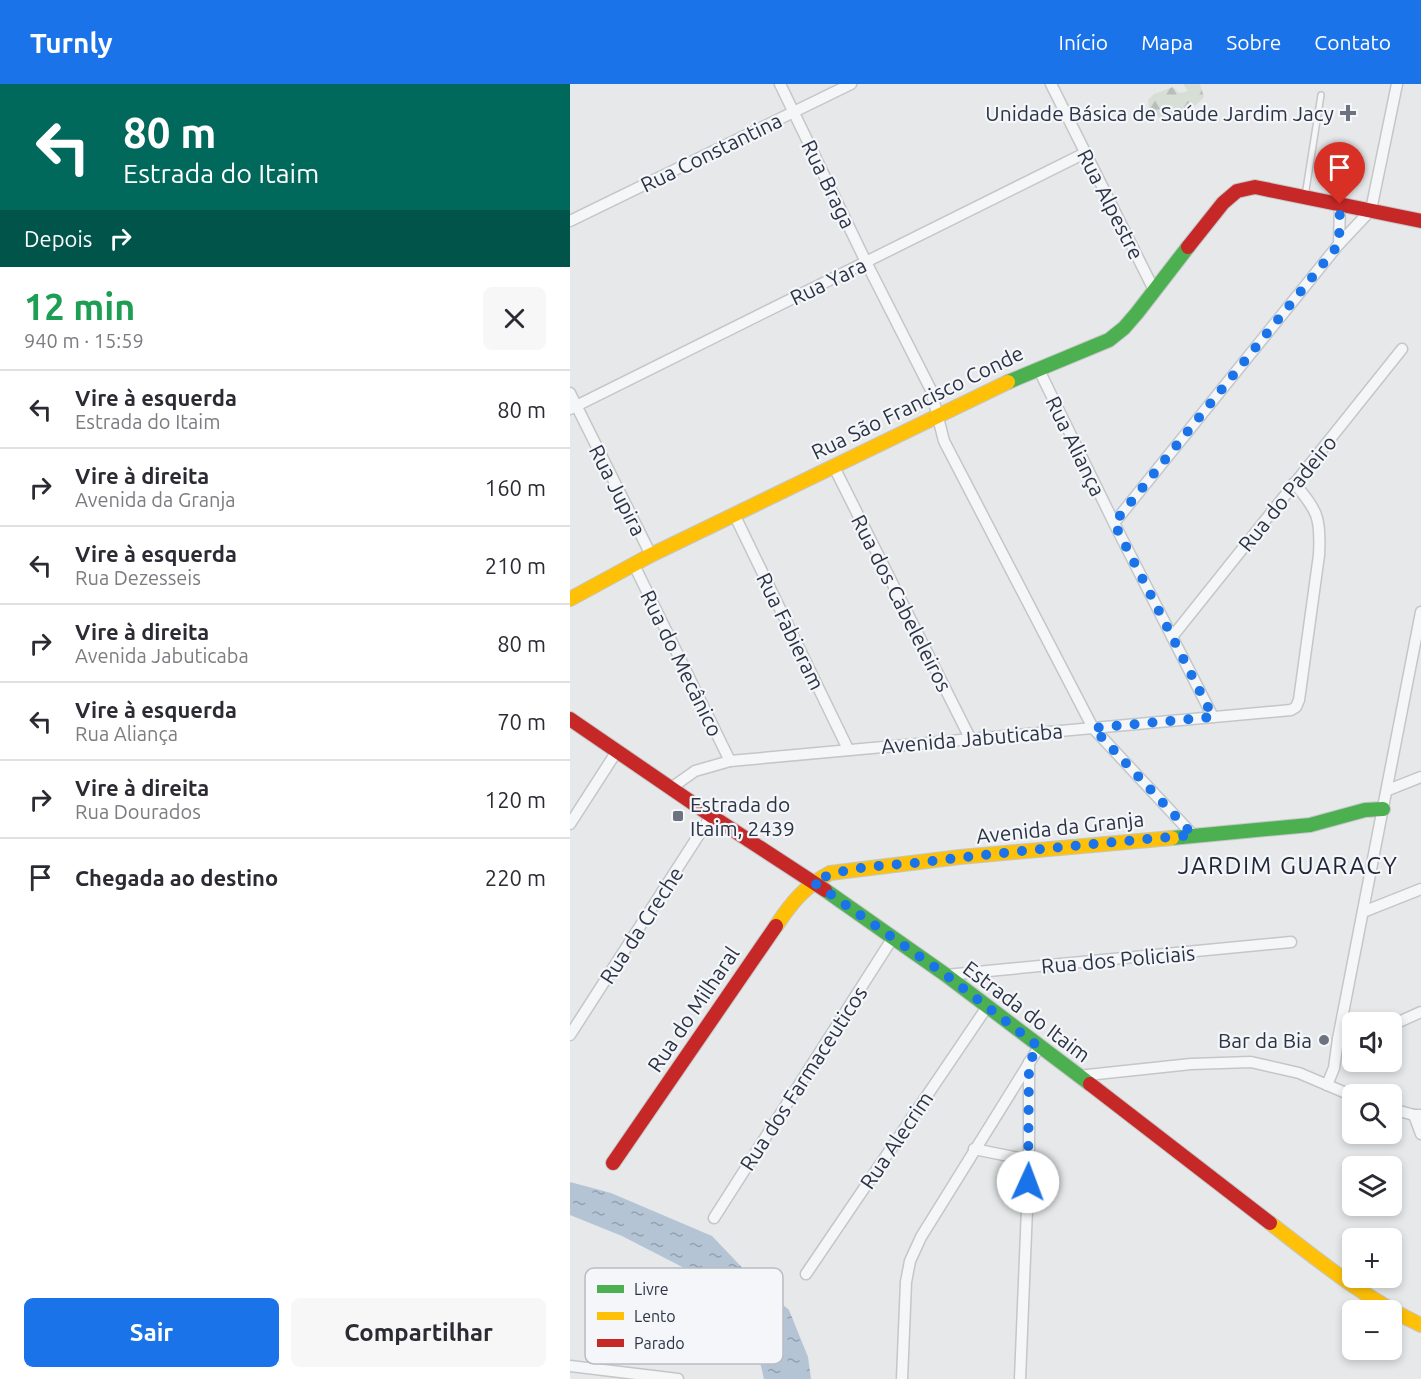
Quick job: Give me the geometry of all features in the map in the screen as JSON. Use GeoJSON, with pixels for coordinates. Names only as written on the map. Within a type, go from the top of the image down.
{"type":"FeatureCollection","features":[{"type":"Feature","properties":{"kind":"street","name":"Rua Braga"},"geometry":{"type":"LineString","coordinates":[[780,84],[931,390],[937,414]]}},
{"type":"Feature","properties":{"kind":"street","name":"Rua Constantina"},"geometry":{"type":"LineString","coordinates":[[570,221],[851,84]]}},
{"type":"Feature","properties":{"kind":"street","name":"Rua Alpestre"},"geometry":{"type":"LineString","coordinates":[[1051,84],[1155,292]]}},
{"type":"Feature","properties":{"kind":"street"},"geometry":{"type":"LineString","coordinates":[[1114,523],[1339,244],[1371,210],[1397,84]]}},
{"type":"Feature","properties":{"kind":"street","name":"Rua Yara"},"geometry":{"type":"LineString","coordinates":[[573,407],[1085,153]]}},
{"type":"Feature","properties":{"kind":"street","name":"Rua São Francisco Conde"},"geometry":{"type":"LineString","coordinates":[[570,599],[651,555],[937,414],[1038,368],[1109,340],[1124,328],[1155,292],[1223,203],[1237,191],[1255,188],[1305,197]]}},
{"type":"Feature","properties":{"kind":"street"},"geometry":{"type":"LineString","coordinates":[[1305,197],[1421,221]]}},
{"type":"Feature","properties":{"kind":"street"},"geometry":{"type":"LineString","coordinates":[[1339,244],[1340,204]]}},
{"type":"Feature","properties":{"kind":"street","name":"Rua do Padeiro"},"geometry":{"type":"LineString","coordinates":[[1172,637],[1402,349]]}},
{"type":"Feature","properties":{"kind":"street","name":"Rua Aliança"},"geometry":{"type":"LineString","coordinates":[[1038,368],[1213,717]]}},
{"type":"Feature","properties":{"kind":"street","name":"Rua Jupira"},"geometry":{"type":"LineString","coordinates":[[570,393],[573,407],[651,555]]}},
{"type":"Feature","properties":{"kind":"street"},"geometry":{"type":"LineString","coordinates":[[937,414],[944,441],[1093,728],[1193,835]]}},
{"type":"Feature","properties":{"kind":"street","name":"Rua dos Cabeleleiros"},"geometry":{"type":"LineString","coordinates":[[833,465],[970,740]]}},
{"type":"Feature","properties":{"kind":"street","name":"Avenida Jabuticaba"},"geometry":{"type":"LineString","coordinates":[[671,788],[695,771],[730,761],[1287,712],[1298,704],[1319,555],[1320,524],[1316,512],[1294,483]]}},
{"type":"Feature","properties":{"kind":"street","name":"Rua Fabieram"},"geometry":{"type":"LineString","coordinates":[[734,514],[848,749]]}},
{"type":"Feature","properties":{"kind":"street","name":"Rua do Mecânico"},"geometry":{"type":"LineString","coordinates":[[634,565],[730,761]]}},
{"type":"Feature","properties":{"kind":"street"},"geometry":{"type":"LineString","coordinates":[[1327,1085],[1334,1068],[1421,612]]}},
{"type":"Feature","properties":{"kind":"street","name":"Estrada do Itaim"},"geometry":{"type":"LineString","coordinates":[[570,719],[711,816],[813,882],[946,975],[1244,1201],[1342,1279],[1397,1314],[1421,1325]]}},
{"type":"Feature","properties":{"kind":"street"},"geometry":{"type":"LineString","coordinates":[[570,824],[617,751]]}},
{"type":"Feature","properties":{"kind":"street"},"geometry":{"type":"LineString","coordinates":[[1388,790],[1421,777]]}},
{"type":"Feature","properties":{"kind":"street","name":"Avenida da Granja"},"geometry":{"type":"LineString","coordinates":[[813,882],[830,873],[960,857],[1310,825],[1332,821],[1364,809],[1383,809]]}},
{"type":"Feature","properties":{"kind":"street","name":"Rua da Creche"},"geometry":{"type":"LineString","coordinates":[[570,1035],[711,816]]}},
{"type":"Feature","properties":{"kind":"street","name":"Rua do Milharal"},"geometry":{"type":"LineString","coordinates":[[613,1163],[794,898],[813,882]]}},
{"type":"Feature","properties":{"kind":"street"},"geometry":{"type":"LineString","coordinates":[[1364,912],[1421,889]]}},
{"type":"Feature","properties":{"kind":"street","name":"Rua dos Farmaceuticos"},"geometry":{"type":"LineString","coordinates":[[714,1218],[892,939]]}},
{"type":"Feature","properties":{"kind":"street","name":"Rua dos Policiais"},"geometry":{"type":"LineString","coordinates":[[946,975],[1291,942]]}},
{"type":"Feature","properties":{"kind":"street","name":"Rua Alecrim"},"geometry":{"type":"LineString","coordinates":[[806,1274],[987,1007]]}},
{"type":"Feature","properties":{"kind":"street"},"geometry":{"type":"LineString","coordinates":[[1402,1021],[1421,1012]]}},
{"type":"Feature","properties":{"kind":"street"},"geometry":{"type":"LineString","coordinates":[[1338,1039],[1342,1038]]}},
{"type":"Feature","properties":{"kind":"street"},"geometry":{"type":"LineString","coordinates":[[902,1379],[904,1301],[910,1261],[921,1237],[974,1149],[1039,1047]]}},
{"type":"Feature","properties":{"kind":"street"},"geometry":{"type":"LineString","coordinates":[[1020,1379],[1029,1160],[1029,1062]]}},
{"type":"Feature","properties":{"kind":"street"},"geometry":{"type":"LineString","coordinates":[[1078,1076],[1191,1064],[1251,1062],[1299,1073],[1342,1091]]}},
{"type":"Feature","properties":{"kind":"street"},"geometry":{"type":"LineString","coordinates":[[1402,1111],[1417,1115],[1421,1134]]}},
{"type":"Feature","properties":{"kind":"street"},"geometry":{"type":"LineString","coordinates":[[974,1149],[1029,1160]]}},
{"type":"Feature","properties":{"kind":"street"},"geometry":{"type":"LineString","coordinates":[[570,1366],[678,1379]]}},
{"type":"Feature","properties":{"kind":"lane"},"geometry":{"type":"LineString","coordinates":[[1305,197],[1321,95]]}},
{"type":"Feature","properties":{"kind":"green space"},"geometry":{"type":"Polygon","coordinates":[[[1183,84],[1200,84],[1204,97],[1200,102],[1184,112],[1160,118],[1149,109],[1148,100],[1154,94],[1173,87],[1179,93],[1188,91],[1183,84]]]}},
{"type":"Feature","properties":{"kind":"water"},"geometry":{"type":"Polygon","coordinates":[[[570,1182],[611,1193],[712,1236],[743,1268],[684,1268],[622,1236],[570,1215],[570,1182]]]}},
{"type":"Feature","properties":{"kind":"water"},"geometry":{"type":"Polygon","coordinates":[[[783,1305],[789,1310],[808,1357],[811,1379],[764,1379],[760,1364],[783,1364],[783,1305]]]}},
{"type":"Feature","properties":{"kind":"traffic: fast"},"geometry":{"type":"LineString","coordinates":[[1008,382],[1109,340],[1137,313],[1188,247]]}},
{"type":"Feature","properties":{"kind":"traffic: fast"},"geometry":{"type":"LineString","coordinates":[[1172,838],[1310,825],[1365,810],[1383,809]]}},
{"type":"Feature","properties":{"kind":"traffic: fast"},"geometry":{"type":"LineString","coordinates":[[825,890],[946,975],[1090,1084]]}},
{"type":"Feature","properties":{"kind":"traffic: slow"},"geometry":{"type":"LineString","coordinates":[[570,599],[651,555],[1008,382]]}},
{"type":"Feature","properties":{"kind":"traffic: slow"},"geometry":{"type":"LineString","coordinates":[[776,926],[799,896],[830,873],[960,857],[1172,838]]}},
{"type":"Feature","properties":{"kind":"traffic: slow"},"geometry":{"type":"LineString","coordinates":[[1270,1223],[1361,1291],[1421,1325]]}},
{"type":"Feature","properties":{"kind":"traffic: jam"},"geometry":{"type":"LineString","coordinates":[[1188,247],[1223,203],[1237,191],[1255,187],[1421,221]]}},
{"type":"Feature","properties":{"kind":"traffic: jam"},"geometry":{"type":"LineString","coordinates":[[570,719],[825,890]]}},
{"type":"Feature","properties":{"kind":"traffic: jam"},"geometry":{"type":"LineString","coordinates":[[613,1163],[776,926]]}},
{"type":"Feature","properties":{"kind":"traffic: jam"},"geometry":{"type":"LineString","coordinates":[[1090,1084],[1270,1223]]}},
{"type":"Feature","properties":{"kind":"place","name":"Unidade Básica de Saúde Jardim Jacy"},"geometry":{"type":"Point","coordinates":[1348,113]}},
{"type":"Feature","properties":{"kind":"place","name":"Estrada do Itaim, 2439"},"geometry":{"type":"Point","coordinates":[678,816]}},
{"type":"Feature","properties":{"kind":"place","name":"Bar da Bia"},"geometry":{"type":"Point","coordinates":[1324,1040]}},
{"type":"Feature","properties":{"kind":"district","name":"JARDIM GUARACY"},"geometry":{"type":"Point","coordinates":[1288,865]}},
{"type":"Feature","properties":{"kind":"route"},"geometry":{"type":"LineString","coordinates":[[1028,1182],[1029,1062],[1039,1047],[946,975],[813,882],[830,873],[852,870],[960,857],[1193,835],[1093,728],[1213,717],[1114,523],[1339,244],[1340,204]]}}]}
